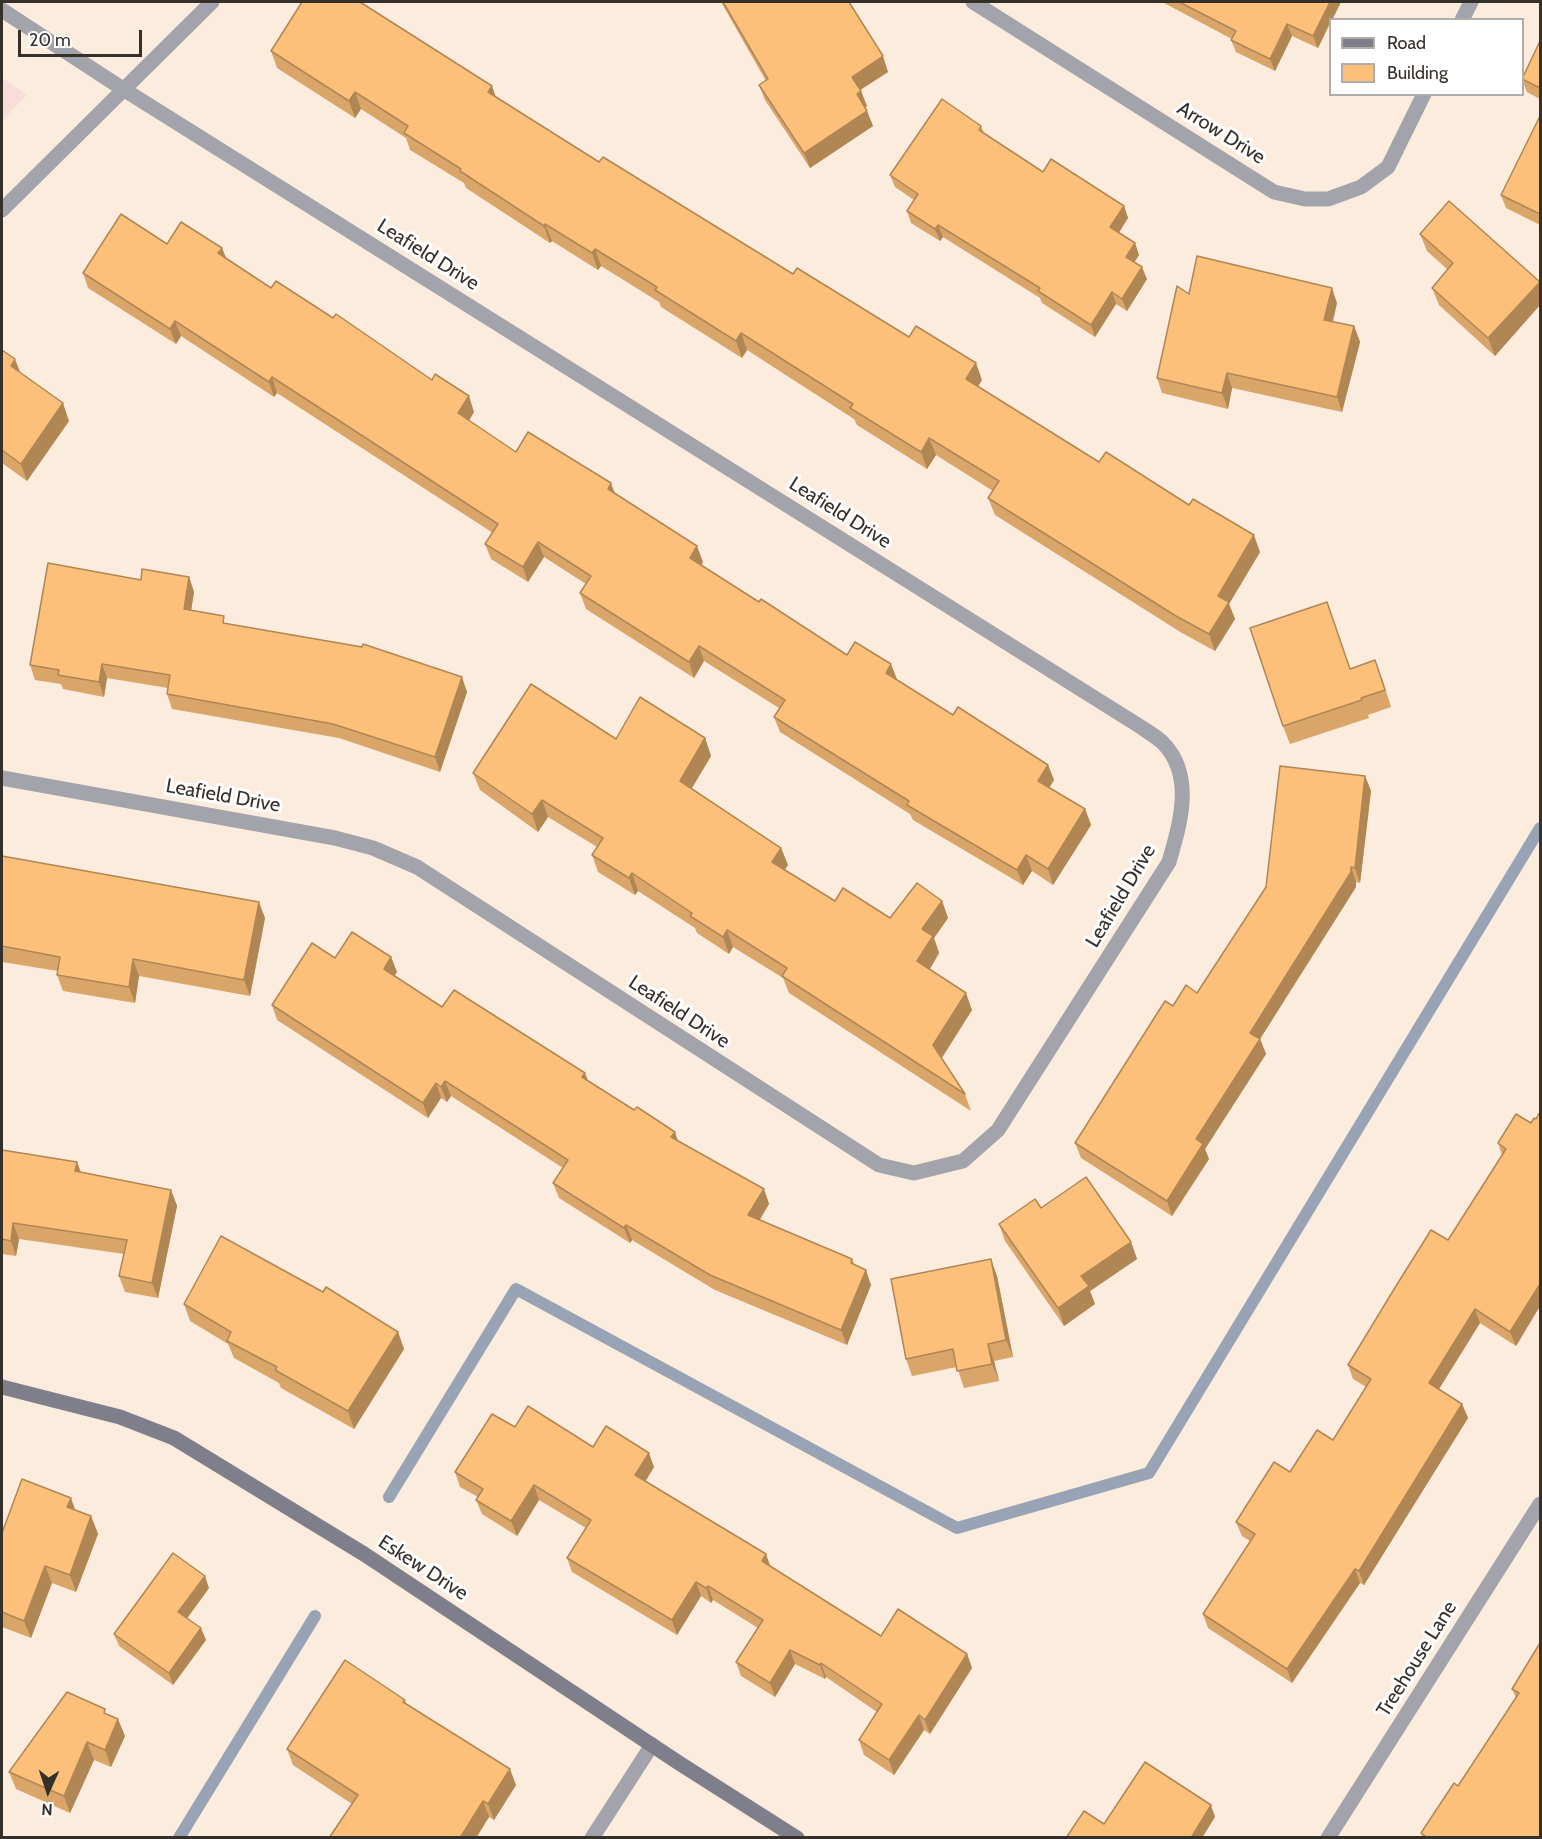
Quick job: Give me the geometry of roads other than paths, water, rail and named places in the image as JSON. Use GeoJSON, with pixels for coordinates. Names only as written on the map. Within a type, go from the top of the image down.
{"type":"FeatureCollection","features":[{"type":"Feature","properties":{"kind":"street"},"geometry":{"type":"LineString","coordinates":[[2,210],[212,2]]}},
{"type":"Feature","properties":{"kind":"street","name":"Arrow Drive"},"geometry":{"type":"LineString","coordinates":[[973,2],[1274,192],[1305,199],[1328,199],[1361,187],[1388,167],[1423,96]]}},
{"type":"Feature","properties":{"kind":"street"},"geometry":{"type":"LineString","coordinates":[[1463,18],[1471,2]]}},
{"type":"Feature","properties":{"kind":"street","name":"Leafield Drive"},"geometry":{"type":"LineString","coordinates":[[2,10],[123,89],[1141,727],[1164,744],[1178,764],[1183,792],[1182,818],[1169,862],[998,1130],[963,1161],[914,1173],[879,1165],[417,867],[373,848],[286,828],[2,778]]}},
{"type":"Feature","properties":{"kind":"street","name":"Eskew Drive"},"geometry":{"type":"LineString","coordinates":[[2,1388],[120,1417],[174,1438],[364,1554],[796,1838]]}},
{"type":"Feature","properties":{"kind":"street","name":"Treehouse Lane"},"geometry":{"type":"LineString","coordinates":[[1328,1838],[1540,1504]]}},
{"type":"Feature","properties":{"kind":"street"},"geometry":{"type":"LineString","coordinates":[[592,1838],[652,1745]]}},
{"type":"Feature","properties":{"kind":"waterway"},"geometry":{"type":"LineString","coordinates":[[389,1497],[516,1289],[957,1528],[1149,1473],[1540,828]]}},
{"type":"Feature","properties":{"kind":"waterway"},"geometry":{"type":"LineString","coordinates":[[179,1838],[315,1616]]}}]}
